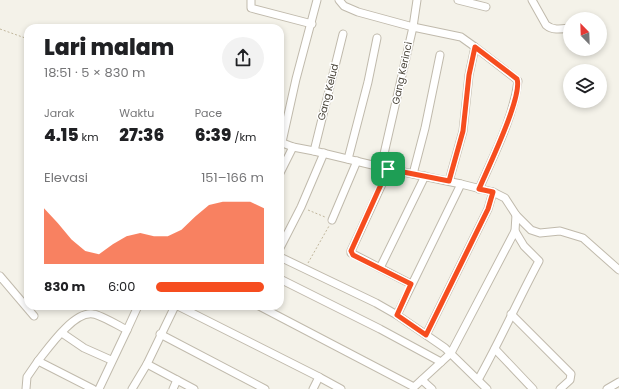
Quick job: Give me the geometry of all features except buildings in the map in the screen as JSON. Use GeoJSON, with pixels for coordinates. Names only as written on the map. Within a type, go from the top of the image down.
{"type":"FeatureCollection","features":[{"type":"Feature","properties":{"kind":"street"},"geometry":{"type":"LineString","coordinates":[[284,129],[317,0]]}},
{"type":"Feature","properties":{"kind":"street"},"geometry":{"type":"LineString","coordinates":[[339,0],[344,6],[358,12],[413,27],[461,37],[518,81],[517,92],[510,117],[479,189]]}},
{"type":"Feature","properties":{"kind":"street","name":"Gang Kerinci"},"geometry":{"type":"LineString","coordinates":[[380,268],[351,253],[351,251],[385,168],[417,0]]}},
{"type":"Feature","properties":{"kind":"street"},"geometry":{"type":"LineString","coordinates":[[458,0],[486,7]]}},
{"type":"Feature","properties":{"kind":"street"},"geometry":{"type":"LineString","coordinates":[[532,0],[549,28],[563,28]]}},
{"type":"Feature","properties":{"kind":"street"},"geometry":{"type":"LineString","coordinates":[[251,1],[251,8],[312,24]]}},
{"type":"Feature","properties":{"kind":"street","name":"Gang Kelud"},"geometry":{"type":"LineString","coordinates":[[314,151],[343,34]]}},
{"type":"Feature","properties":{"kind":"street"},"geometry":{"type":"LineString","coordinates":[[348,159],[368,82],[377,38]]}},
{"type":"Feature","properties":{"kind":"street"},"geometry":{"type":"LineString","coordinates":[[449,181],[463,131],[469,75],[475,47]]}},
{"type":"Feature","properties":{"kind":"street"},"geometry":{"type":"LineString","coordinates":[[413,174],[425,128],[440,55]]}},
{"type":"Feature","properties":{"kind":"street"},"geometry":{"type":"LineString","coordinates":[[284,143],[293,147],[493,192],[505,198],[516,215],[531,230],[540,233],[560,231],[583,238],[619,270]]}},
{"type":"Feature","properties":{"kind":"street"},"geometry":{"type":"LineString","coordinates":[[284,165],[293,147]]}},
{"type":"Feature","properties":{"kind":"street"},"geometry":{"type":"LineString","coordinates":[[284,240],[301,207],[324,153]]}},
{"type":"Feature","properties":{"kind":"street"},"geometry":{"type":"LineString","coordinates":[[332,220],[356,161]]}},
{"type":"Feature","properties":{"kind":"street"},"geometry":{"type":"LineString","coordinates":[[411,284],[380,268],[425,176]]}},
{"type":"Feature","properties":{"kind":"street"},"geometry":{"type":"LineString","coordinates":[[397,315],[461,184]]}},
{"type":"Feature","properties":{"kind":"street"},"geometry":{"type":"LineString","coordinates":[[426,335],[488,209],[493,192]]}},
{"type":"Feature","properties":{"kind":"street"},"geometry":{"type":"LineString","coordinates":[[267,310],[413,388],[451,353],[515,231],[516,215]]}},
{"type":"Feature","properties":{"kind":"street"},"geometry":{"type":"LineString","coordinates":[[478,380],[539,261],[524,246],[515,231]]}},
{"type":"Feature","properties":{"kind":"street"},"geometry":{"type":"LineString","coordinates":[[284,259],[376,303],[397,315],[445,348],[487,389]]}},
{"type":"Feature","properties":{"kind":"street"},"geometry":{"type":"LineString","coordinates":[[0,276],[24,304]]}},
{"type":"Feature","properties":{"kind":"street"},"geometry":{"type":"LineString","coordinates":[[284,281],[380,329],[441,362]]}},
{"type":"Feature","properties":{"kind":"street"},"geometry":{"type":"LineString","coordinates":[[29,310],[34,316]]}},
{"type":"Feature","properties":{"kind":"street"},"geometry":{"type":"LineString","coordinates":[[99,389],[111,360],[136,310]]}},
{"type":"Feature","properties":{"kind":"street"},"geometry":{"type":"LineString","coordinates":[[132,389],[147,364],[160,334],[174,310]]}},
{"type":"Feature","properties":{"kind":"street"},"geometry":{"type":"LineString","coordinates":[[184,310],[341,389]]}},
{"type":"Feature","properties":{"kind":"street"},"geometry":{"type":"LineString","coordinates":[[26,389],[27,377],[38,361],[72,322],[87,314],[94,314],[127,330]]}},
{"type":"Feature","properties":{"kind":"street"},"geometry":{"type":"LineString","coordinates":[[512,314],[571,374],[570,380],[560,389]]}},
{"type":"Feature","properties":{"kind":"street"},"geometry":{"type":"LineString","coordinates":[[62,333],[84,348],[111,360]]}},
{"type":"Feature","properties":{"kind":"street"},"geometry":{"type":"LineString","coordinates":[[160,334],[265,389]]}},
{"type":"Feature","properties":{"kind":"street"},"geometry":{"type":"LineString","coordinates":[[495,349],[533,389]]}},
{"type":"Feature","properties":{"kind":"street"},"geometry":{"type":"LineString","coordinates":[[38,361],[93,389]]}},
{"type":"Feature","properties":{"kind":"street"},"geometry":{"type":"LineString","coordinates":[[147,364],[194,389]]}},
{"type":"Feature","properties":{"kind":"street"},"geometry":{"type":"LineString","coordinates":[[313,389],[319,377]]}},
{"type":"Feature","properties":{"kind":"street"},"geometry":{"type":"LineString","coordinates":[[172,389],[178,380]]}},
{"type":"Feature","properties":{"kind":"street"},"geometry":{"type":"LineString","coordinates":[[422,380],[432,389]]}},
{"type":"Feature","properties":{"kind":"street"},"geometry":{"type":"LineString","coordinates":[[607,389],[619,382]]}},
{"type":"Feature","properties":{"kind":"path"},"geometry":{"type":"LineString","coordinates":[[0,29],[24,38]]}},
{"type":"Feature","properties":{"kind":"path"},"geometry":{"type":"LineString","coordinates":[[301,207],[332,220],[305,269]]}},
{"type":"Feature","properties":{"kind":"route"},"geometry":{"type":"LineString","coordinates":[[475,47],[517,79],[517,92],[510,117],[479,189],[493,192],[488,209],[426,335],[397,315],[411,284],[351,253],[388,169],[449,181],[463,131],[469,75],[475,47]]}}]}
